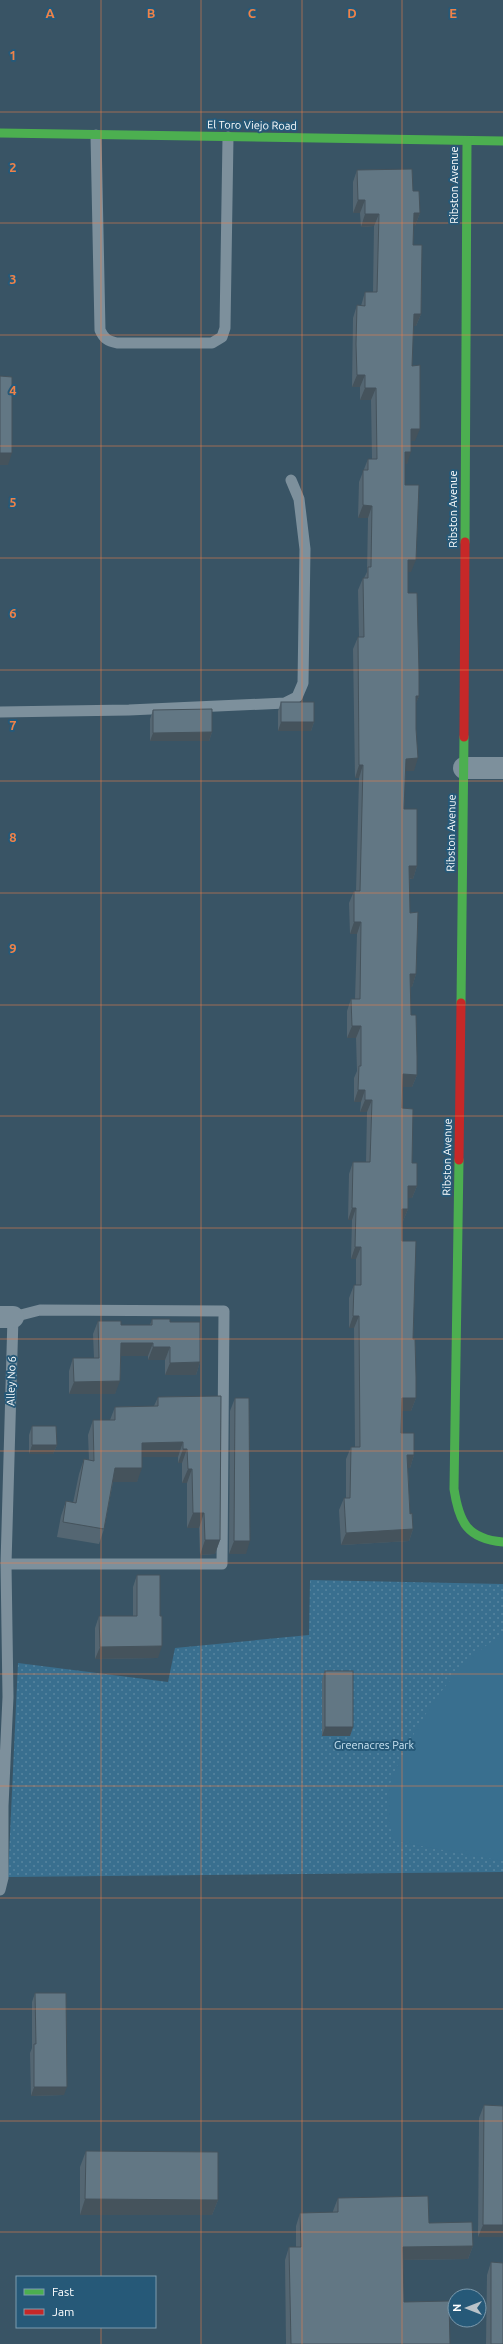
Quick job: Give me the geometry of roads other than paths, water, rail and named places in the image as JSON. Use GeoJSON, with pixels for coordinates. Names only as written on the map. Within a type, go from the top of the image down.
{"type":"FeatureCollection","features":[{"type":"Feature","properties":{"kind":"street","name":"El Toro Viejo Road"},"geometry":{"type":"LineString","coordinates":[[0,133],[503,141]]}},
{"type":"Feature","properties":{"kind":"street","name":"Ribston Avenue"},"geometry":{"type":"LineString","coordinates":[[467,141],[464,768],[454,1489],[457,1508],[463,1524],[474,1535],[492,1542],[503,1542]]}},
{"type":"Feature","properties":{"kind":"street"},"geometry":{"type":"LineString","coordinates":[[464,768],[503,768]]}},
{"type":"Feature","properties":{"kind":"lane"},"geometry":{"type":"LineString","coordinates":[[96,135],[100,330],[108,342],[117,344],[212,344],[222,337],[225,328],[228,137]]}},
{"type":"Feature","properties":{"kind":"lane"},"geometry":{"type":"LineString","coordinates":[[0,712],[129,710],[285,703],[297,697],[303,683],[305,549],[300,499],[291,480]]}},
{"type":"Feature","properties":{"kind":"lane"},"geometry":{"type":"LineString","coordinates":[[6,1317],[40,1310],[224,1311],[222,1564],[6,1564]]}},
{"type":"Feature","properties":{"kind":"lane","name":"Alley No 6"},"geometry":{"type":"LineString","coordinates":[[0,1890],[3,1878],[3,1806],[8,1697],[6,1564],[6,1317]]}},
{"type":"Feature","properties":{"kind":"park label","name":"Greenacres Park"},"geometry":{"type":"Point","coordinates":[374,1745]}}]}
